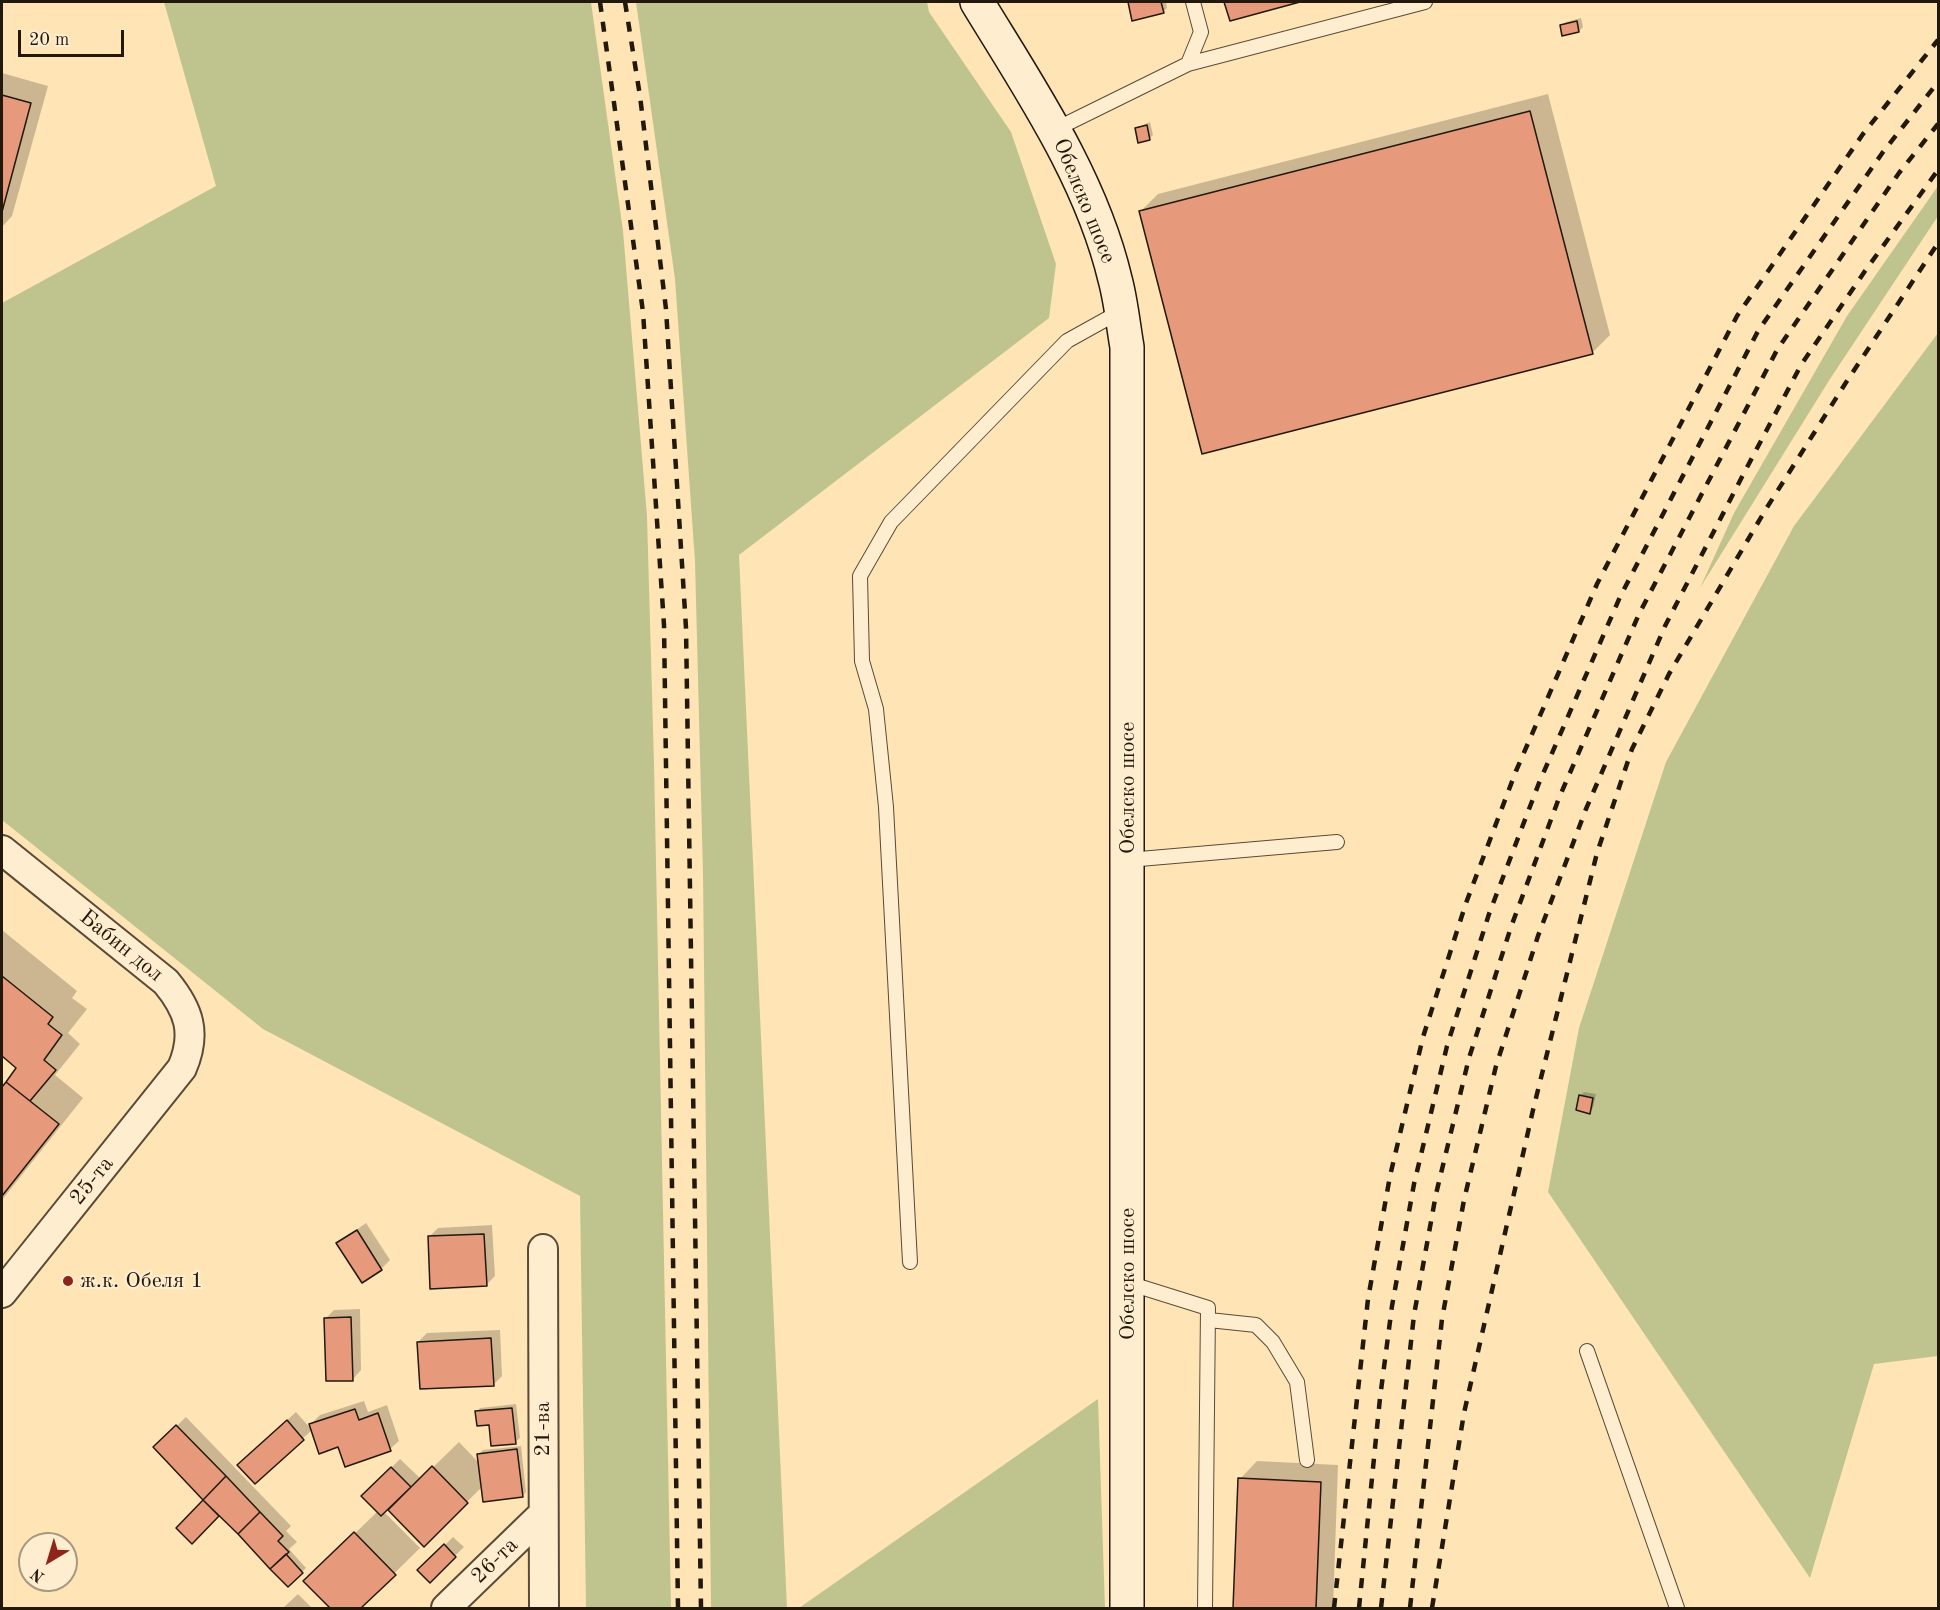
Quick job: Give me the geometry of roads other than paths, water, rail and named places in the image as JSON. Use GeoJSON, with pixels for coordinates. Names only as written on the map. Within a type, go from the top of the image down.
{"type":"FeatureCollection","features":[{"type":"Feature","properties":{"kind":"street","name":"Обелско шосе"},"geometry":{"type":"LineString","coordinates":[[977,2],[1054,130],[1094,215],[1115,279],[1127,347],[1128,1608]]}},
{"type":"Feature","properties":{"kind":"street","name":"Бабин дол"},"geometry":{"type":"LineString","coordinates":[[2,850],[166,982],[178,996],[183,1003],[190,1025],[190,1051],[182,1068]]}},
{"type":"Feature","properties":{"kind":"street","name":"25-та"},"geometry":{"type":"LineString","coordinates":[[2,1293],[182,1068]]}},
{"type":"Feature","properties":{"kind":"street","name":"21-ва"},"geometry":{"type":"LineString","coordinates":[[543,1249],[544,1608]]}},
{"type":"Feature","properties":{"kind":"street","name":"26-та"},"geometry":{"type":"LineString","coordinates":[[446,1608],[543,1514]]}},
{"type":"Feature","properties":{"kind":"lane"},"geometry":{"type":"LineString","coordinates":[[1188,64],[1201,32],[1193,2]]}},
{"type":"Feature","properties":{"kind":"lane"},"geometry":{"type":"LineString","coordinates":[[1054,130],[1188,64],[1425,2]]}},
{"type":"Feature","properties":{"kind":"lane"},"geometry":{"type":"LineString","coordinates":[[910,1262],[886,807],[876,709],[862,662],[860,576],[891,522],[1067,341],[1121,311]]}},
{"type":"Feature","properties":{"kind":"lane"},"geometry":{"type":"LineString","coordinates":[[1128,860],[1337,842]]}},
{"type":"Feature","properties":{"kind":"lane"},"geometry":{"type":"LineString","coordinates":[[1128,1283],[1208,1308],[1205,1608]]}},
{"type":"Feature","properties":{"kind":"lane"},"geometry":{"type":"LineString","coordinates":[[1209,1320],[1256,1325],[1273,1342],[1298,1382],[1307,1460]]}},
{"type":"Feature","properties":{"kind":"lane"},"geometry":{"type":"LineString","coordinates":[[1587,1351],[1677,1608]]}},
{"type":"Feature","properties":{"kind":"railway"},"geometry":{"type":"LineString","coordinates":[[600,2],[643,312],[664,625],[678,1608]]}},
{"type":"Feature","properties":{"kind":"railway"},"geometry":{"type":"LineString","coordinates":[[625,2],[640,96],[666,309],[686,628],[701,1608]]}},
{"type":"Feature","properties":{"kind":"railway"},"geometry":{"type":"LineString","coordinates":[[1334,1608],[1368,1299],[1390,1176],[1423,1037],[1466,903],[1516,771],[1597,584],[1737,316],[1863,134],[1938,40]]}},
{"type":"Feature","properties":{"kind":"railway"},"geometry":{"type":"LineString","coordinates":[[1359,1608],[1380,1398],[1392,1306],[1414,1184],[1447,1046],[1489,914],[1539,783],[1620,597],[1758,331],[1883,152],[1938,82]]}},
{"type":"Feature","properties":{"kind":"railway"},"geometry":{"type":"LineString","coordinates":[[1381,1608],[1414,1315],[1436,1194],[1469,1058],[1511,927],[1559,798],[1639,614],[1777,350],[1899,173],[1938,124]]}},
{"type":"Feature","properties":{"kind":"railway"},"geometry":{"type":"LineString","coordinates":[[1410,1608],[1442,1319],[1464,1200],[1496,1066],[1538,936],[1586,809],[1665,626],[1744,473],[1801,365],[1938,170]]}},
{"type":"Feature","properties":{"kind":"railway"},"geometry":{"type":"LineString","coordinates":[[1432,1608],[1464,1413],[1533,1110],[1597,853],[1632,749],[1669,674],[1766,509],[1938,243]]}},
{"type":"Feature","properties":{"kind":"place","name":"ж.к. Обеля 1"},"geometry":{"type":"Point","coordinates":[68,1281]}}]}
